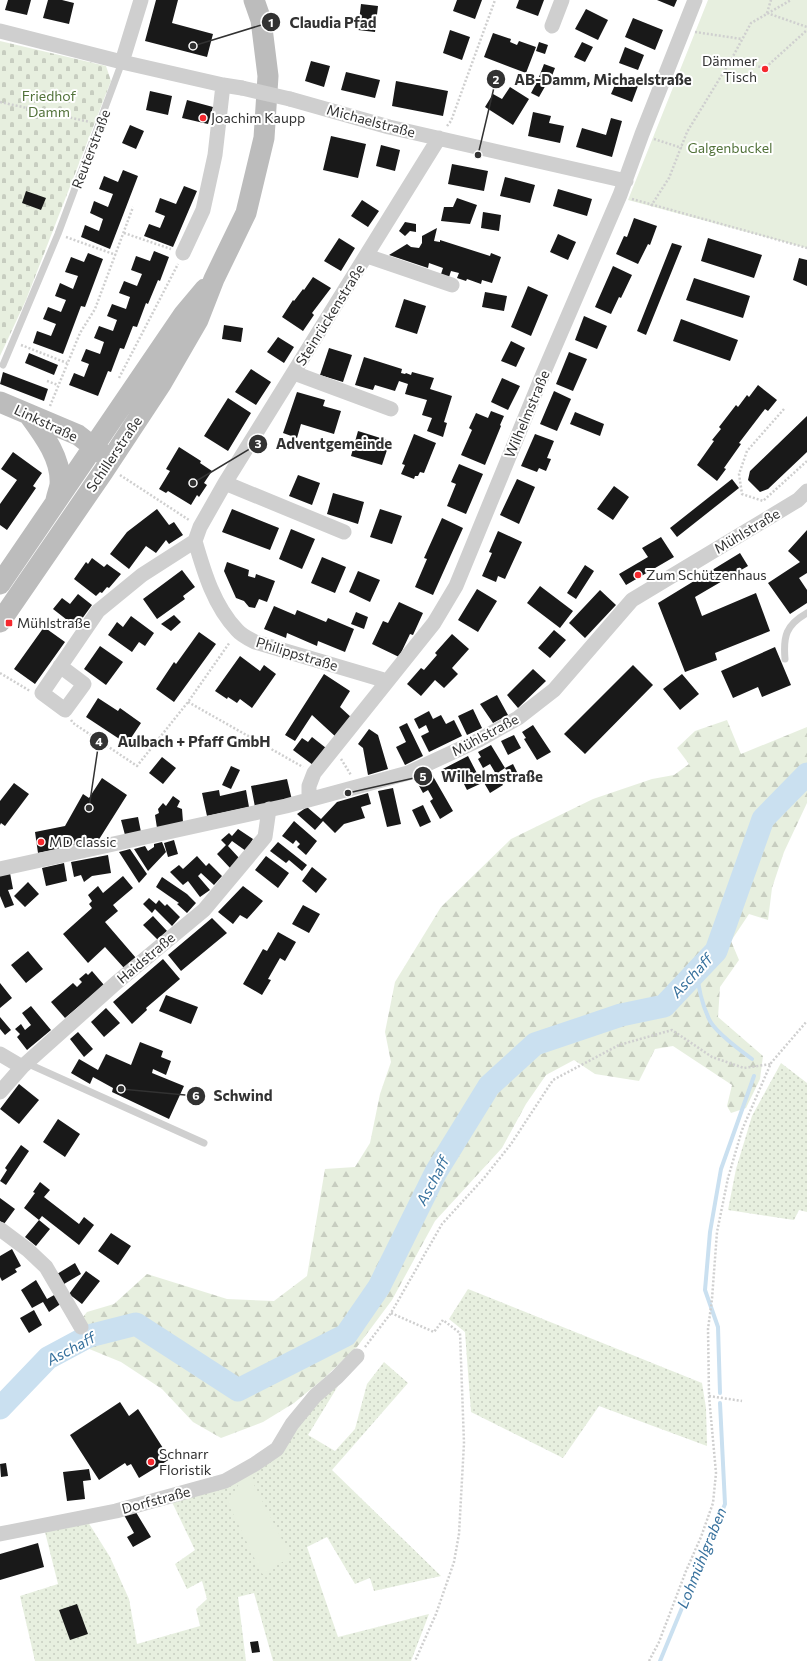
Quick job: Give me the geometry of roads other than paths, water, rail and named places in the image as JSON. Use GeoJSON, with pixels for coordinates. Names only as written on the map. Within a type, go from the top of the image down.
{"type":"FeatureCollection","features":[{"type":"Feature","properties":{"kind":"main road","name":"Schillerstraße"},"geometry":{"type":"LineString","coordinates":[[0,622],[114,467],[198,320],[214,279],[246,213],[264,138],[268,76],[261,20],[254,0]]}},
{"type":"Feature","properties":{"kind":"main road","name":"Schillerstraße"},"geometry":{"type":"LineString","coordinates":[[0,584],[184,314],[214,279]]}},
{"type":"Feature","properties":{"kind":"main road","name":"Linkstraße"},"geometry":{"type":"LineString","coordinates":[[0,402],[78,435],[114,467]]}},
{"type":"Feature","properties":{"kind":"main road"},"geometry":{"type":"LineString","coordinates":[[29,415],[47,441],[59,471],[60,485],[55,504]]}},
{"type":"Feature","properties":{"kind":"street"},"geometry":{"type":"LineString","coordinates":[[122,62],[141,0]]}},
{"type":"Feature","properties":{"kind":"street"},"geometry":{"type":"LineString","coordinates":[[552,26],[562,0]]}},
{"type":"Feature","properties":{"kind":"street","name":"Wilhelmstraße"},"geometry":{"type":"LineString","coordinates":[[309,799],[310,786],[314,773],[387,680],[434,624],[456,586],[543,374],[626,181],[642,134],[694,0]]}},
{"type":"Feature","properties":{"kind":"street","name":"Michaelstraße"},"geometry":{"type":"LineString","coordinates":[[0,32],[122,62],[290,99],[389,127],[626,181]]}},
{"type":"Feature","properties":{"kind":"street"},"geometry":{"type":"LineString","coordinates":[[183,253],[203,210],[215,155],[223,85]]}},
{"type":"Feature","properties":{"kind":"street","name":"Steinrückenstraße"},"geometry":{"type":"LineString","coordinates":[[60,666],[84,684],[65,710],[42,693],[60,666],[98,611],[142,575],[197,534],[225,483],[439,138]]}},
{"type":"Feature","properties":{"kind":"street","name":"Steinrückenstraße"},"geometry":{"type":"LineString","coordinates":[[367,256],[452,285]]}},
{"type":"Feature","properties":{"kind":"street","name":"Steinrückenstraße"},"geometry":{"type":"LineString","coordinates":[[294,373],[391,409]]}},
{"type":"Feature","properties":{"kind":"street"},"geometry":{"type":"LineString","coordinates":[[225,483],[344,532]]}},
{"type":"Feature","properties":{"kind":"street","name":"Mühlstraße"},"geometry":{"type":"LineString","coordinates":[[0,869],[269,809],[408,773],[479,740],[518,718],[554,690],[632,600],[798,500],[807,491]]}},
{"type":"Feature","properties":{"kind":"street","name":"Philippstraße"},"geometry":{"type":"LineString","coordinates":[[197,534],[205,575],[221,609],[238,631],[255,642],[387,680]]}},
{"type":"Feature","properties":{"kind":"street","name":"Haidstraße"},"geometry":{"type":"LineString","coordinates":[[0,1092],[26,1063],[116,983],[204,910],[265,837],[269,809]]}},
{"type":"Feature","properties":{"kind":"street"},"geometry":{"type":"LineString","coordinates":[[0,1054],[26,1063]]}},
{"type":"Feature","properties":{"kind":"street"},"geometry":{"type":"LineString","coordinates":[[0,1230],[28,1250],[46,1267],[81,1327]]}},
{"type":"Feature","properties":{"kind":"street","name":"Dorfstraße"},"geometry":{"type":"LineString","coordinates":[[0,1534],[116,1511],[225,1482],[277,1449],[292,1424],[315,1396],[338,1378],[357,1356]]}},
{"type":"Feature","properties":{"kind":"lane","name":"Reuterstraße"},"geometry":{"type":"LineString","coordinates":[[3,365],[14,342],[58,234],[122,62]]}},
{"type":"Feature","properties":{"kind":"lane"},"geometry":{"type":"LineString","coordinates":[[785,659],[784,645],[787,633],[793,622],[807,613]]}},
{"type":"Feature","properties":{"kind":"lane"},"geometry":{"type":"LineString","coordinates":[[26,1063],[204,1143]]}},
{"type":"Feature","properties":{"kind":"waterway","name":"Aschaff"},"geometry":{"type":"LineString","coordinates":[[0,1408],[48,1358],[89,1336],[136,1324],[238,1390],[346,1335],[379,1287],[436,1172],[489,1086],[535,1044],[621,1015],[664,1006],[716,951],[763,819],[807,774]]}},
{"type":"Feature","properties":{"kind":"waterway","name":"Lohmühlgraben"},"geometry":{"type":"LineString","coordinates":[[697,971],[702,1001],[712,1024],[728,1040],[752,1059]]}},
{"type":"Feature","properties":{"kind":"waterway","name":"Lohmühlgraben"},"geometry":{"type":"LineString","coordinates":[[720,1393],[718,1327],[705,1290],[710,1232],[721,1169],[754,1076]]}},
{"type":"Feature","properties":{"kind":"waterway","name":"Lohmühlgraben"},"geometry":{"type":"LineString","coordinates":[[660,1661],[725,1504],[720,1403]]}},
{"type":"Feature","properties":{"kind":"place","name":"Claudia Pfad"},"geometry":{"type":"Point","coordinates":[193,46]}},
{"type":"Feature","properties":{"kind":"place","name":"Dämmer Tisch"},"geometry":{"type":"Point","coordinates":[765,69]}},
{"type":"Feature","properties":{"kind":"place","name":"Joachim Kaupp"},"geometry":{"type":"Point","coordinates":[203,118]}},
{"type":"Feature","properties":{"kind":"place","name":"AB-Damm, Michaelstraße"},"geometry":{"type":"Point","coordinates":[478,155]}},
{"type":"Feature","properties":{"kind":"place","name":"Adventgemeinde"},"geometry":{"type":"Point","coordinates":[193,483]}},
{"type":"Feature","properties":{"kind":"place","name":"Zum Schützenhaus"},"geometry":{"type":"Point","coordinates":[638,575]}},
{"type":"Feature","properties":{"kind":"place","name":"Mühlstraße"},"geometry":{"type":"Point","coordinates":[9,623]}},
{"type":"Feature","properties":{"kind":"place","name":"Wilhelmstraße"},"geometry":{"type":"Point","coordinates":[348,793]}},
{"type":"Feature","properties":{"kind":"place","name":"Aulbach + Pfaff GmbH"},"geometry":{"type":"Point","coordinates":[89,808]}},
{"type":"Feature","properties":{"kind":"place","name":"MD classic"},"geometry":{"type":"Point","coordinates":[41,842]}},
{"type":"Feature","properties":{"kind":"place","name":"Schwind"},"geometry":{"type":"Point","coordinates":[121,1089]}},
{"type":"Feature","properties":{"kind":"place","name":"Schnarr Floristik"},"geometry":{"type":"Point","coordinates":[151,1462]}},
{"type":"Feature","properties":{"kind":"park label","name":"Friedhof Damm"},"geometry":{"type":"Point","coordinates":[49,104]}},
{"type":"Feature","properties":{"kind":"park label","name":"Galgenbuckel"},"geometry":{"type":"Point","coordinates":[730,148]}}]}
